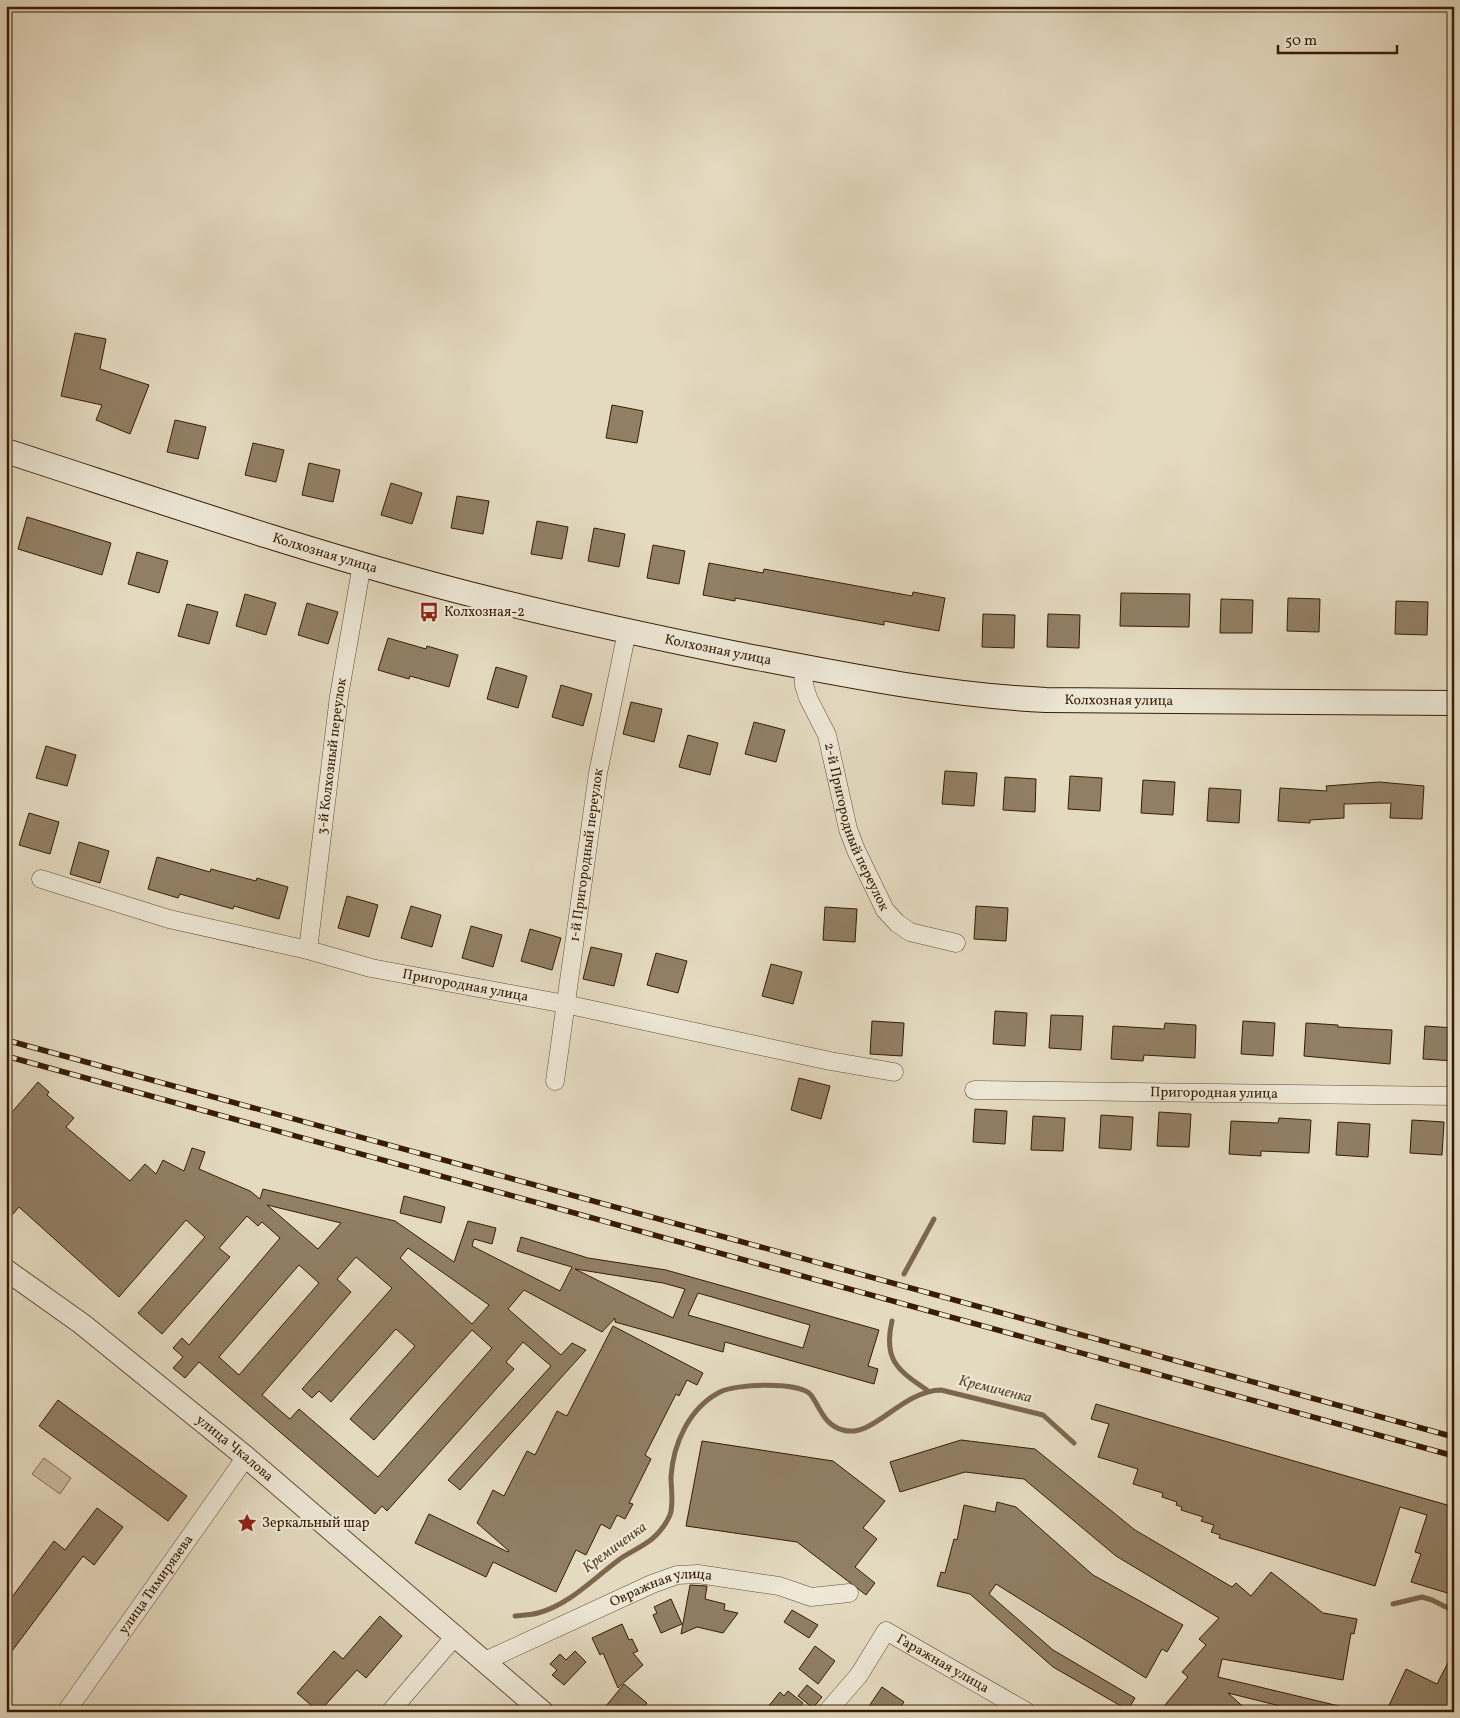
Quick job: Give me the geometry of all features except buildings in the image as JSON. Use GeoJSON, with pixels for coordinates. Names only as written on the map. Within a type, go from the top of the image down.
{"type":"FeatureCollection","features":[{"type":"Feature","properties":{"kind":"main road","name":"Колхозная улица"},"geometry":{"type":"LineString","coordinates":[[6,451],[362,564],[480,597],[627,631],[897,685],[1004,698],[1055,700],[1454,703]]}},
{"type":"Feature","properties":{"kind":"street","name":"3-й Колхозный переулок"},"geometry":{"type":"LineString","coordinates":[[308,950],[339,696],[362,564]]}},
{"type":"Feature","properties":{"kind":"street","name":"1-й Пригородный переулок"},"geometry":{"type":"LineString","coordinates":[[555,1081],[600,764],[627,631]]}},
{"type":"Feature","properties":{"kind":"street","name":"2-й Пригородный переулок"},"geometry":{"type":"LineString","coordinates":[[804,667],[804,685],[808,698],[827,735],[848,830],[885,910],[897,923],[910,932],[956,943]]}},
{"type":"Feature","properties":{"kind":"street","name":"Пригородная улица"},"geometry":{"type":"LineString","coordinates":[[41,879],[186,923],[308,950],[371,968],[565,1004],[830,1061],[894,1072]]}},
{"type":"Feature","properties":{"kind":"street","name":"Пригородная улица"},"geometry":{"type":"LineString","coordinates":[[974,1090],[1454,1096]]}},
{"type":"Feature","properties":{"kind":"street","name":"улица Чкалова"},"geometry":{"type":"LineString","coordinates":[[6,1270],[82,1324],[246,1457],[544,1712]]}},
{"type":"Feature","properties":{"kind":"street","name":"улица Тимирязева"},"geometry":{"type":"LineString","coordinates":[[66,1712],[246,1457]]}},
{"type":"Feature","properties":{"kind":"street","name":"Овражная улица"},"geometry":{"type":"LineString","coordinates":[[485,1661],[652,1584],[677,1575],[698,1574],[779,1586],[811,1597],[849,1593]]}},
{"type":"Feature","properties":{"kind":"street","name":"Гаражная улица"},"geometry":{"type":"LineString","coordinates":[[827,1712],[864,1667],[886,1631],[1027,1712]]}},
{"type":"Feature","properties":{"kind":"street"},"geometry":{"type":"LineString","coordinates":[[390,1712],[456,1635]]}},
{"type":"Feature","properties":{"kind":"shaded area"},"geometry":{"type":"Polygon","coordinates":[[[44,1458],[71,1478],[60,1494],[32,1474],[44,1458]]]}},
{"type":"Feature","properties":{"kind":"waterway"},"geometry":{"type":"LineString","coordinates":[[904,1274],[934,1219]]}},
{"type":"Feature","properties":{"kind":"waterway"},"geometry":{"type":"LineString","coordinates":[[892,1321],[889,1345],[895,1362],[900,1369],[927,1390]]}},
{"type":"Feature","properties":{"kind":"waterway","name":"Кремиченка"},"geometry":{"type":"LineString","coordinates":[[515,1616],[538,1613],[560,1604],[657,1534],[670,1515],[672,1465],[679,1440],[691,1417],[700,1407],[709,1399],[728,1389],[767,1385],[805,1391],[811,1395],[831,1424],[843,1430],[854,1431],[877,1422],[913,1398],[927,1392],[941,1390],[1043,1415],[1074,1443]]}},
{"type":"Feature","properties":{"kind":"waterway","name":"Кремиченка"},"geometry":{"type":"LineString","coordinates":[[1393,1604],[1422,1597],[1454,1611]]}},
{"type":"Feature","properties":{"kind":"railway"},"geometry":{"type":"LineString","coordinates":[[6,1040],[1454,1437]]}},
{"type":"Feature","properties":{"kind":"railway"},"geometry":{"type":"LineString","coordinates":[[6,1056],[1454,1456]]}},
{"type":"Feature","properties":{"kind":"place","name":"Колхозная-2"},"geometry":{"type":"Point","coordinates":[429,612]}},
{"type":"Feature","properties":{"kind":"place","name":"Зеркальный шар"},"geometry":{"type":"Point","coordinates":[247,1523]}}]}
